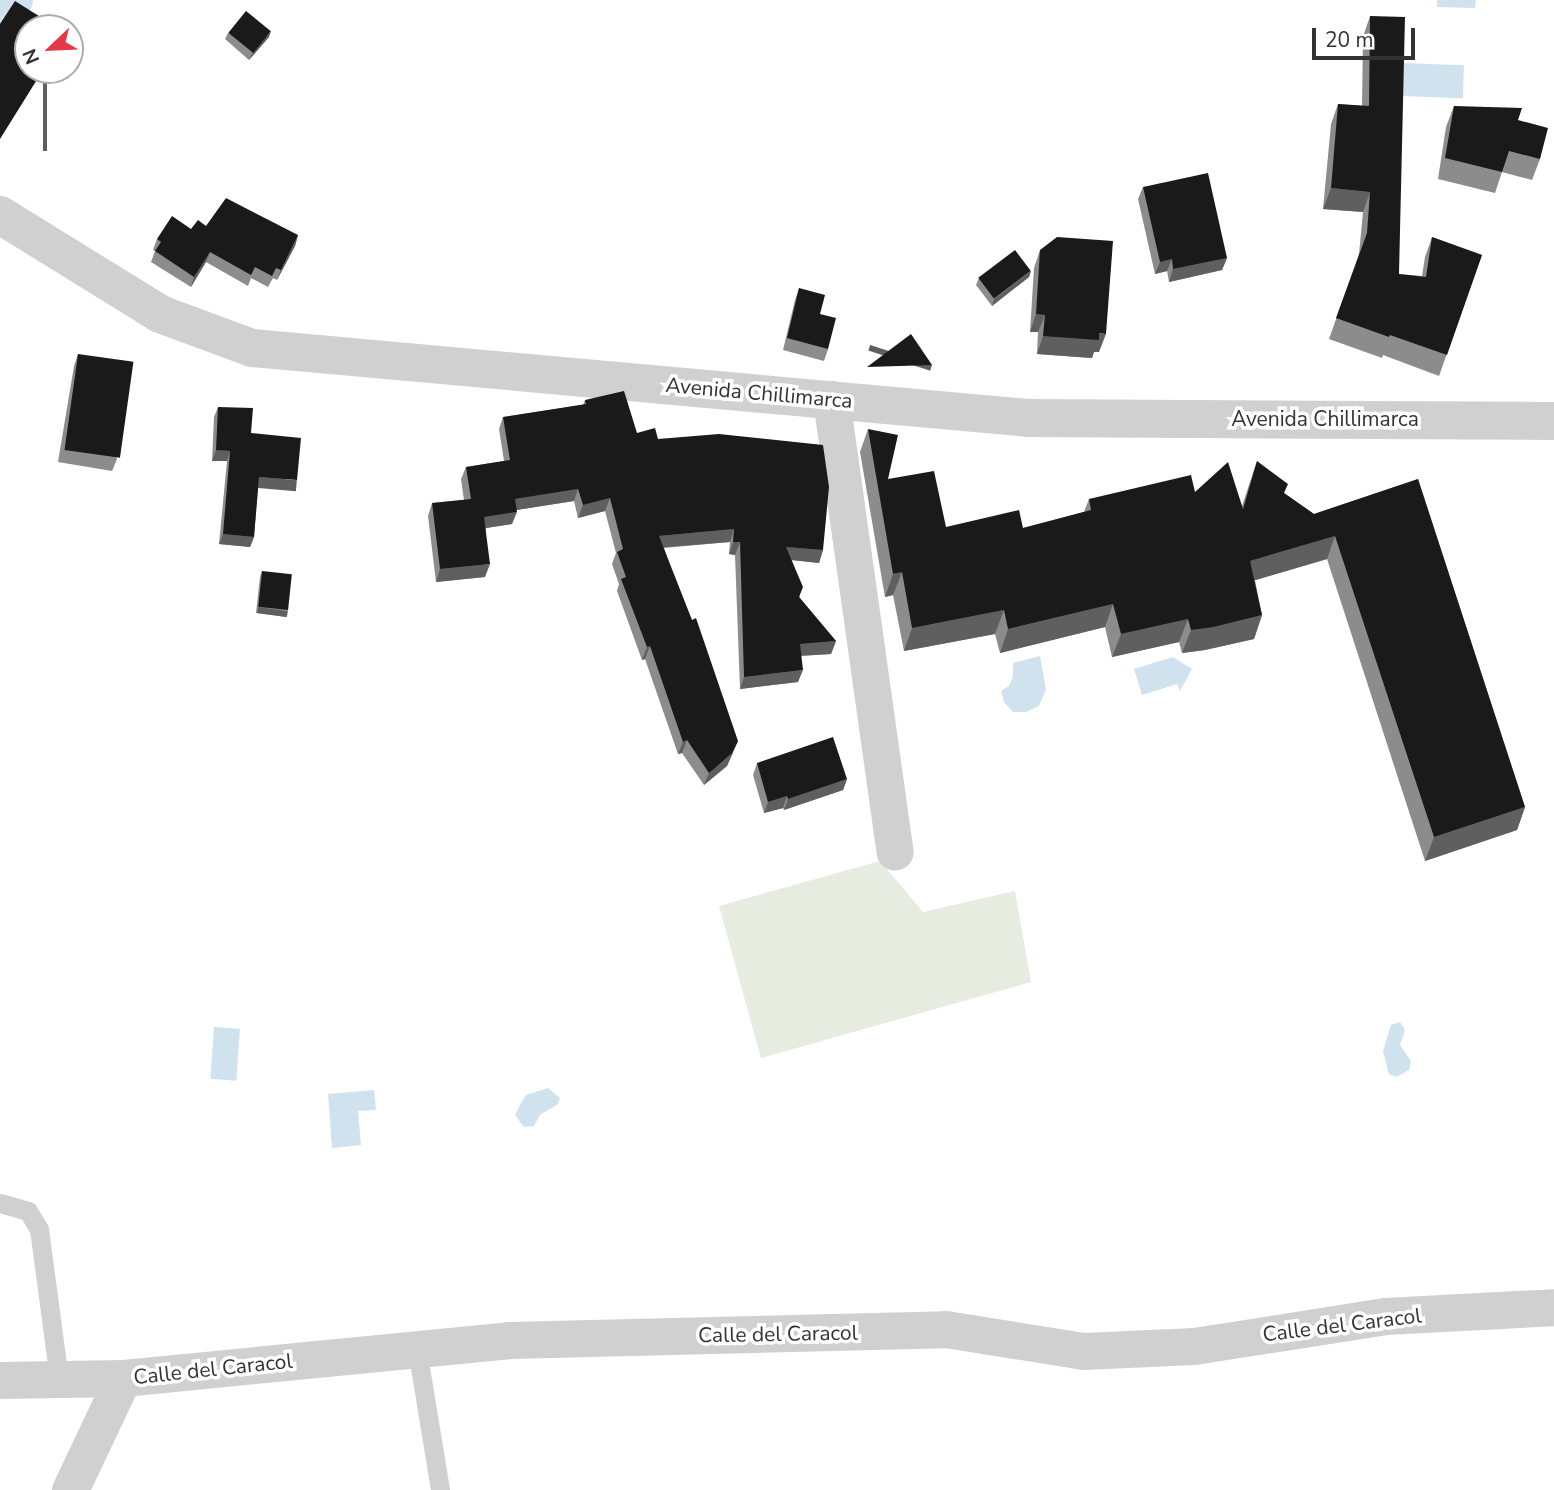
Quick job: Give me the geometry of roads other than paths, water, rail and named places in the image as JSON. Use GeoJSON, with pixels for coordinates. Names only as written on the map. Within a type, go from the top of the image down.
{"type":"FeatureCollection","features":[{"type":"Feature","properties":{"kind":"street","name":"Avenida Chillimarca"},"geometry":{"type":"LineString","coordinates":[[0,215],[160,314],[252,348],[1028,418],[1554,421]]}},
{"type":"Feature","properties":{"kind":"street"},"geometry":{"type":"LineString","coordinates":[[831,399],[895,852]]}},
{"type":"Feature","properties":{"kind":"street","name":"Calle del Caracol"},"geometry":{"type":"LineString","coordinates":[[0,1380],[123,1378],[509,1340],[946,1329],[1083,1351],[1194,1346],[1385,1316],[1554,1307]]}},
{"type":"Feature","properties":{"kind":"street"},"geometry":{"type":"LineString","coordinates":[[70,1490],[123,1378]]}},
{"type":"Feature","properties":{"kind":"lane"},"geometry":{"type":"LineString","coordinates":[[0,1202],[28,1211],[39,1229],[58,1379]]}},
{"type":"Feature","properties":{"kind":"lane"},"geometry":{"type":"LineString","coordinates":[[417,1349],[440,1490]]}},
{"type":"Feature","properties":{"kind":"water"},"geometry":{"type":"Polygon","coordinates":[[[1437,0],[1476,0],[1475,8],[1437,7],[1437,0]]]}},
{"type":"Feature","properties":{"kind":"water"},"geometry":{"type":"Polygon","coordinates":[[[1402,63],[1464,65],[1463,98],[1401,96],[1402,63]]]}},
{"type":"Feature","properties":{"kind":"water"},"geometry":{"type":"Polygon","coordinates":[[[1040,656],[1046,689],[1039,706],[1026,712],[1013,712],[1004,702],[1001,691],[1009,686],[1013,676],[1013,663],[1040,656]]]}},
{"type":"Feature","properties":{"kind":"water"},"geometry":{"type":"Polygon","coordinates":[[[1173,657],[1192,669],[1180,691],[1177,684],[1142,695],[1134,669],[1173,657]]]}},
{"type":"Feature","properties":{"kind":"water"},"geometry":{"type":"Polygon","coordinates":[[[1400,1022],[1405,1030],[1400,1045],[1411,1061],[1409,1070],[1396,1077],[1389,1074],[1383,1051],[1391,1025],[1400,1022]]]}},
{"type":"Feature","properties":{"kind":"water"},"geometry":{"type":"Polygon","coordinates":[[[214,1027],[240,1029],[236,1081],[210,1079],[214,1027]]]}},
{"type":"Feature","properties":{"kind":"water"},"geometry":{"type":"Polygon","coordinates":[[[548,1088],[560,1098],[558,1104],[540,1115],[534,1126],[524,1127],[515,1115],[521,1103],[526,1095],[548,1088]]]}},
{"type":"Feature","properties":{"kind":"water"},"geometry":{"type":"Polygon","coordinates":[[[374,1090],[376,1110],[358,1111],[361,1145],[332,1148],[328,1094],[374,1090]]]}},
{"type":"Feature","properties":{"kind":"waterway"},"geometry":{"type":"LineString","coordinates":[[0,8],[14,0]]}}]}
